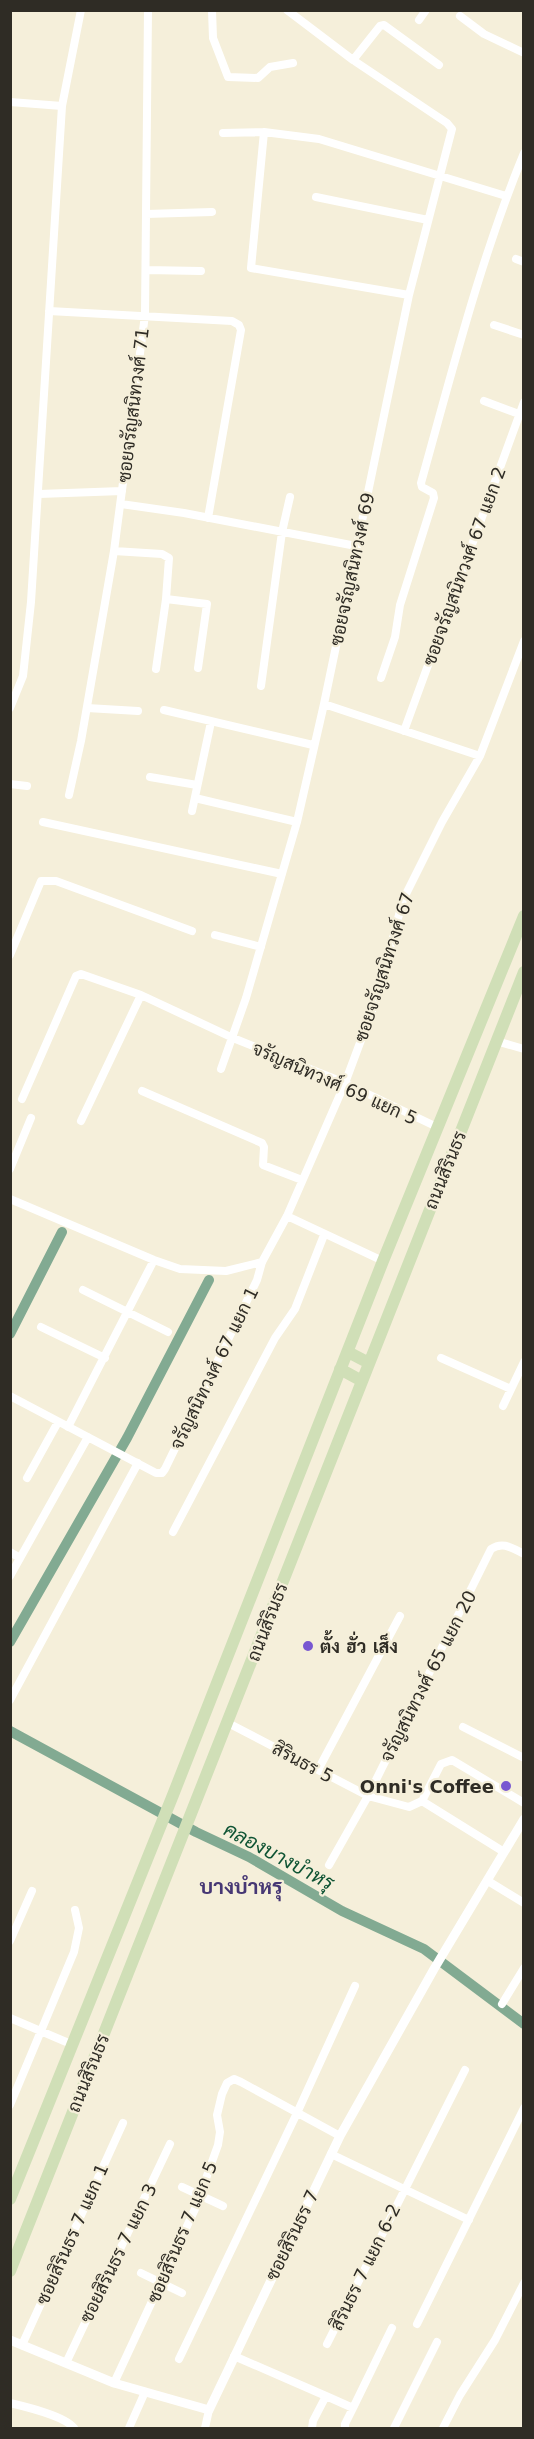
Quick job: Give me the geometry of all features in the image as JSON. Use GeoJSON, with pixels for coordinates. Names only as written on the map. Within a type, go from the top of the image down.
{"type":"FeatureCollection","features":[{"type":"Feature","properties":{"kind":"main road","name":"ถนนสิรินธร"},"geometry":{"type":"LineString","coordinates":[[10,2199],[159,1831],[383,1261],[524,915]]}},
{"type":"Feature","properties":{"kind":"main road","name":"ถนนสิรินธร"},"geometry":{"type":"LineString","coordinates":[[10,2271],[524,972]]}},
{"type":"Feature","properties":{"kind":"main road"},"geometry":{"type":"LineString","coordinates":[[348,1352],[369,1363]]}},
{"type":"Feature","properties":{"kind":"main road"},"geometry":{"type":"LineString","coordinates":[[340,1369],[363,1381]]}},
{"type":"Feature","properties":{"kind":"street"},"geometry":{"type":"LineString","coordinates":[[10,708],[13,691],[23,676],[39,494],[62,106],[81,10]]}},
{"type":"Feature","properties":{"kind":"street","name":"ซอยจรัญสนิทวงศ์ 71"},"geometry":{"type":"LineString","coordinates":[[69,795],[87,708],[114,551],[145,315],[148,10]]}},
{"type":"Feature","properties":{"kind":"street"},"geometry":{"type":"LineString","coordinates":[[212,10],[213,38],[228,77],[258,78],[270,67],[293,63]]}},
{"type":"Feature","properties":{"kind":"street"},"geometry":{"type":"LineString","coordinates":[[287,10],[353,60],[382,24],[439,65]]}},
{"type":"Feature","properties":{"kind":"street"},"geometry":{"type":"LineString","coordinates":[[418,20],[426,10]]}},
{"type":"Feature","properties":{"kind":"street"},"geometry":{"type":"LineString","coordinates":[[460,16],[484,34],[524,53]]}},
{"type":"Feature","properties":{"kind":"street","name":"ซอยจรัญสนิทวงศ์ 69"},"geometry":{"type":"LineString","coordinates":[[221,1069],[261,947],[297,822],[324,704],[409,295],[452,127],[353,60]]}},
{"type":"Feature","properties":{"kind":"street"},"geometry":{"type":"LineString","coordinates":[[10,102],[62,106]]}},
{"type":"Feature","properties":{"kind":"street"},"geometry":{"type":"LineString","coordinates":[[264,132],[251,268],[409,295]]}},
{"type":"Feature","properties":{"kind":"street"},"geometry":{"type":"LineString","coordinates":[[223,133],[264,132],[319,139],[506,196]]}},
{"type":"Feature","properties":{"kind":"street"},"geometry":{"type":"LineString","coordinates":[[381,678],[394,637],[400,605],[434,498],[433,493],[421,484],[481,272],[506,196],[524,153]]}},
{"type":"Feature","properties":{"kind":"street"},"geometry":{"type":"LineString","coordinates":[[316,197],[428,220]]}},
{"type":"Feature","properties":{"kind":"street"},"geometry":{"type":"LineString","coordinates":[[146,214],[212,212]]}},
{"type":"Feature","properties":{"kind":"street"},"geometry":{"type":"LineString","coordinates":[[146,270],[201,271]]}},
{"type":"Feature","properties":{"kind":"street"},"geometry":{"type":"LineString","coordinates":[[49,311],[232,321],[239,325],[241,330],[208,518]]}},
{"type":"Feature","properties":{"kind":"street"},"geometry":{"type":"LineString","coordinates":[[494,325],[524,335]]}},
{"type":"Feature","properties":{"kind":"street"},"geometry":{"type":"LineString","coordinates":[[484,401],[519,414]]}},
{"type":"Feature","properties":{"kind":"street","name":"ซอยจรัญสนิทวงศ์ 67 แยก 2"},"geometry":{"type":"LineString","coordinates":[[404,731],[524,402]]}},
{"type":"Feature","properties":{"kind":"street"},"geometry":{"type":"LineString","coordinates":[[39,494],[122,491]]}},
{"type":"Feature","properties":{"kind":"street"},"geometry":{"type":"LineString","coordinates":[[261,686],[282,532],[290,497]]}},
{"type":"Feature","properties":{"kind":"street"},"geometry":{"type":"LineString","coordinates":[[121,504],[356,546]]}},
{"type":"Feature","properties":{"kind":"street"},"geometry":{"type":"LineString","coordinates":[[114,551],[168,556],[166,599],[156,669]]}},
{"type":"Feature","properties":{"kind":"street"},"geometry":{"type":"LineString","coordinates":[[166,599],[207,604],[198,668]]}},
{"type":"Feature","properties":{"kind":"street","name":"ซอยจรัญสนิทวงศ์ 67"},"geometry":{"type":"LineString","coordinates":[[262,1262],[287,1216],[345,1083],[376,1000],[403,900],[442,822],[480,756],[524,641]]}},
{"type":"Feature","properties":{"kind":"street"},"geometry":{"type":"LineString","coordinates":[[324,704],[480,756]]}},
{"type":"Feature","properties":{"kind":"street"},"geometry":{"type":"LineString","coordinates":[[87,708],[138,711]]}},
{"type":"Feature","properties":{"kind":"street"},"geometry":{"type":"LineString","coordinates":[[164,710],[313,745]]}},
{"type":"Feature","properties":{"kind":"street"},"geometry":{"type":"LineString","coordinates":[[192,811],[211,722]]}},
{"type":"Feature","properties":{"kind":"street"},"geometry":{"type":"LineString","coordinates":[[150,777],[197,785]]}},
{"type":"Feature","properties":{"kind":"street"},"geometry":{"type":"LineString","coordinates":[[10,784],[27,786]]}},
{"type":"Feature","properties":{"kind":"street"},"geometry":{"type":"LineString","coordinates":[[195,798],[297,822]]}},
{"type":"Feature","properties":{"kind":"street"},"geometry":{"type":"LineString","coordinates":[[43,822],[282,874]]}},
{"type":"Feature","properties":{"kind":"street"},"geometry":{"type":"LineString","coordinates":[[10,956],[41,881],[45,880],[56,881],[192,931]]}},
{"type":"Feature","properties":{"kind":"street"},"geometry":{"type":"LineString","coordinates":[[215,935],[261,947]]}},
{"type":"Feature","properties":{"kind":"street","name":"จรัญสนิทวงศ์ 69 แยก 5"},"geometry":{"type":"LineString","coordinates":[[22,1099],[76,976],[81,974],[141,995],[233,1038],[345,1083],[437,1127]]}},
{"type":"Feature","properties":{"kind":"street"},"geometry":{"type":"LineString","coordinates":[[81,1121],[141,995]]}},
{"type":"Feature","properties":{"kind":"street"},"geometry":{"type":"LineString","coordinates":[[496,1041],[524,1049]]}},
{"type":"Feature","properties":{"kind":"street"},"geometry":{"type":"LineString","coordinates":[[142,1092],[262,1143],[264,1147],[263,1164],[302,1180]]}},
{"type":"Feature","properties":{"kind":"street"},"geometry":{"type":"LineString","coordinates":[[10,1169],[31,1118]]}},
{"type":"Feature","properties":{"kind":"street"},"geometry":{"type":"LineString","coordinates":[[10,1199],[154,1260],[196,1271],[226,1271],[262,1262]]}},
{"type":"Feature","properties":{"kind":"street"},"geometry":{"type":"LineString","coordinates":[[287,1216],[383,1261]]}},
{"type":"Feature","properties":{"kind":"street"},"geometry":{"type":"LineString","coordinates":[[173,1532],[275,1338],[295,1309],[324,1235]]}},
{"type":"Feature","properties":{"kind":"street"},"geometry":{"type":"LineString","coordinates":[[68,1427],[154,1260]]}},
{"type":"Feature","properties":{"kind":"street","name":"จรัญสนิทวงศ์ 67 แยก 1"},"geometry":{"type":"LineString","coordinates":[[138,1463],[156,1473],[162,1473],[165,1469],[257,1280],[262,1262]]}},
{"type":"Feature","properties":{"kind":"street"},"geometry":{"type":"LineString","coordinates":[[83,1290],[168,1332]]}},
{"type":"Feature","properties":{"kind":"street"},"geometry":{"type":"LineString","coordinates":[[41,1327],[105,1358]]}},
{"type":"Feature","properties":{"kind":"street"},"geometry":{"type":"LineString","coordinates":[[441,1358],[511,1389]]}},
{"type":"Feature","properties":{"kind":"street"},"geometry":{"type":"LineString","coordinates":[[502,1406],[524,1362]]}},
{"type":"Feature","properties":{"kind":"street"},"geometry":{"type":"LineString","coordinates":[[10,1396],[138,1463],[10,1700]]}},
{"type":"Feature","properties":{"kind":"street"},"geometry":{"type":"LineString","coordinates":[[27,1478],[58,1422]]}},
{"type":"Feature","properties":{"kind":"street"},"geometry":{"type":"LineString","coordinates":[[10,1576],[88,1437]]}},
{"type":"Feature","properties":{"kind":"street","name":"จรัญสนิทวงศ์ 65 แยก 20"},"geometry":{"type":"LineString","coordinates":[[329,1865],[368,1796],[491,1550],[498,1545],[506,1545],[524,1554]]}},
{"type":"Feature","properties":{"kind":"street"},"geometry":{"type":"LineString","coordinates":[[10,1552],[20,1558]]}},
{"type":"Feature","properties":{"kind":"street"},"geometry":{"type":"LineString","coordinates":[[318,1770],[400,1616]]}},
{"type":"Feature","properties":{"kind":"street","name":"สิรินธร 5"},"geometry":{"type":"LineString","coordinates":[[228,1723],[368,1796],[409,1807],[422,1801]]}},
{"type":"Feature","properties":{"kind":"street"},"geometry":{"type":"LineString","coordinates":[[464,1727],[524,1758]]}},
{"type":"Feature","properties":{"kind":"street"},"geometry":{"type":"LineString","coordinates":[[504,1852],[422,1801],[441,1764],[452,1760],[524,1803]]}},
{"type":"Feature","properties":{"kind":"street","name":"ซอยสิรินธร 7"},"geometry":{"type":"LineString","coordinates":[[209,2410],[340,2136],[444,1952],[524,1819]]}},
{"type":"Feature","properties":{"kind":"street"},"geometry":{"type":"LineString","coordinates":[[488,1881],[524,1903]]}},
{"type":"Feature","properties":{"kind":"street"},"geometry":{"type":"LineString","coordinates":[[10,1941],[32,1891]]}},
{"type":"Feature","properties":{"kind":"street"},"geometry":{"type":"LineString","coordinates":[[10,2105],[78,1940],[79,1928],[75,1910]]}},
{"type":"Feature","properties":{"kind":"street"},"geometry":{"type":"LineString","coordinates":[[502,2004],[524,1968]]}},
{"type":"Feature","properties":{"kind":"street"},"geometry":{"type":"LineString","coordinates":[[179,2359],[355,1986]]}},
{"type":"Feature","properties":{"kind":"street"},"geometry":{"type":"LineString","coordinates":[[10,2018],[71,2044]]}},
{"type":"Feature","properties":{"kind":"street","name":"สิรินธร 7 แยก 6-2"},"geometry":{"type":"LineString","coordinates":[[327,2344],[465,2070]]}},
{"type":"Feature","properties":{"kind":"street","name":"ซอยสิรินธร 7 แยก 5"},"geometry":{"type":"LineString","coordinates":[[114,2383],[201,2195],[218,2145],[220,2133],[218,2115],[222,2094],[228,2084],[234,2079],[297,2113]]}},
{"type":"Feature","properties":{"kind":"street"},"geometry":{"type":"LineString","coordinates":[[417,2324],[524,2108]]}},
{"type":"Feature","properties":{"kind":"street"},"geometry":{"type":"LineString","coordinates":[[297,2113],[340,2136]]}},
{"type":"Feature","properties":{"kind":"street","name":"ซอยสิรินธร 7 แยก 1"},"geometry":{"type":"LineString","coordinates":[[22,2345],[123,2123]]}},
{"type":"Feature","properties":{"kind":"street","name":"ซอยสิรินธร 7 แยก 3"},"geometry":{"type":"LineString","coordinates":[[66,2363],[170,2144]]}},
{"type":"Feature","properties":{"kind":"street"},"geometry":{"type":"LineString","coordinates":[[331,2154],[468,2220]]}},
{"type":"Feature","properties":{"kind":"street"},"geometry":{"type":"LineString","coordinates":[[182,2187],[223,2206]]}},
{"type":"Feature","properties":{"kind":"street"},"geometry":{"type":"LineString","coordinates":[[141,2273],[182,2293]]}},
{"type":"Feature","properties":{"kind":"street"},"geometry":{"type":"LineString","coordinates":[[443,2428],[460,2395],[495,2340],[524,2283]]}},
{"type":"Feature","properties":{"kind":"street"},"geometry":{"type":"LineString","coordinates":[[345,2428],[392,2328]]}},
{"type":"Feature","properties":{"kind":"street"},"geometry":{"type":"LineString","coordinates":[[10,2340],[114,2383],[209,2410],[205,2428]]}},
{"type":"Feature","properties":{"kind":"street"},"geometry":{"type":"LineString","coordinates":[[394,2428],[437,2342]]}},
{"type":"Feature","properties":{"kind":"street"},"geometry":{"type":"LineString","coordinates":[[234,2356],[353,2408]]}},
{"type":"Feature","properties":{"kind":"street"},"geometry":{"type":"LineString","coordinates":[[129,2428],[145,2392]]}},
{"type":"Feature","properties":{"kind":"street"},"geometry":{"type":"LineString","coordinates":[[312,2428],[326,2396]]}},
{"type":"Feature","properties":{"kind":"street"},"geometry":{"type":"LineString","coordinates":[[10,2403],[36,2409],[74,2428]]}},
{"type":"Feature","properties":{"kind":"waterway"},"geometry":{"type":"LineString","coordinates":[[10,1334],[62,1232]]}},
{"type":"Feature","properties":{"kind":"waterway"},"geometry":{"type":"LineString","coordinates":[[10,1642],[127,1438],[209,1280]]}},
{"type":"Feature","properties":{"kind":"waterway","name":"คลองบางบำหรุ"},"geometry":{"type":"LineString","coordinates":[[10,1731],[196,1832],[249,1857],[342,1911],[424,1949],[524,2024]]}},
{"type":"Feature","properties":{"kind":"place","name":"ตั้ง ฮั่ว เส็ง"},"geometry":{"type":"Point","coordinates":[308,1646]}},
{"type":"Feature","properties":{"kind":"place","name":"Onni's Coffee"},"geometry":{"type":"Point","coordinates":[506,1786]}},
{"type":"Feature","properties":{"kind":"district","name":"บางบำหรุ"},"geometry":{"type":"Point","coordinates":[241,1887]}}]}
